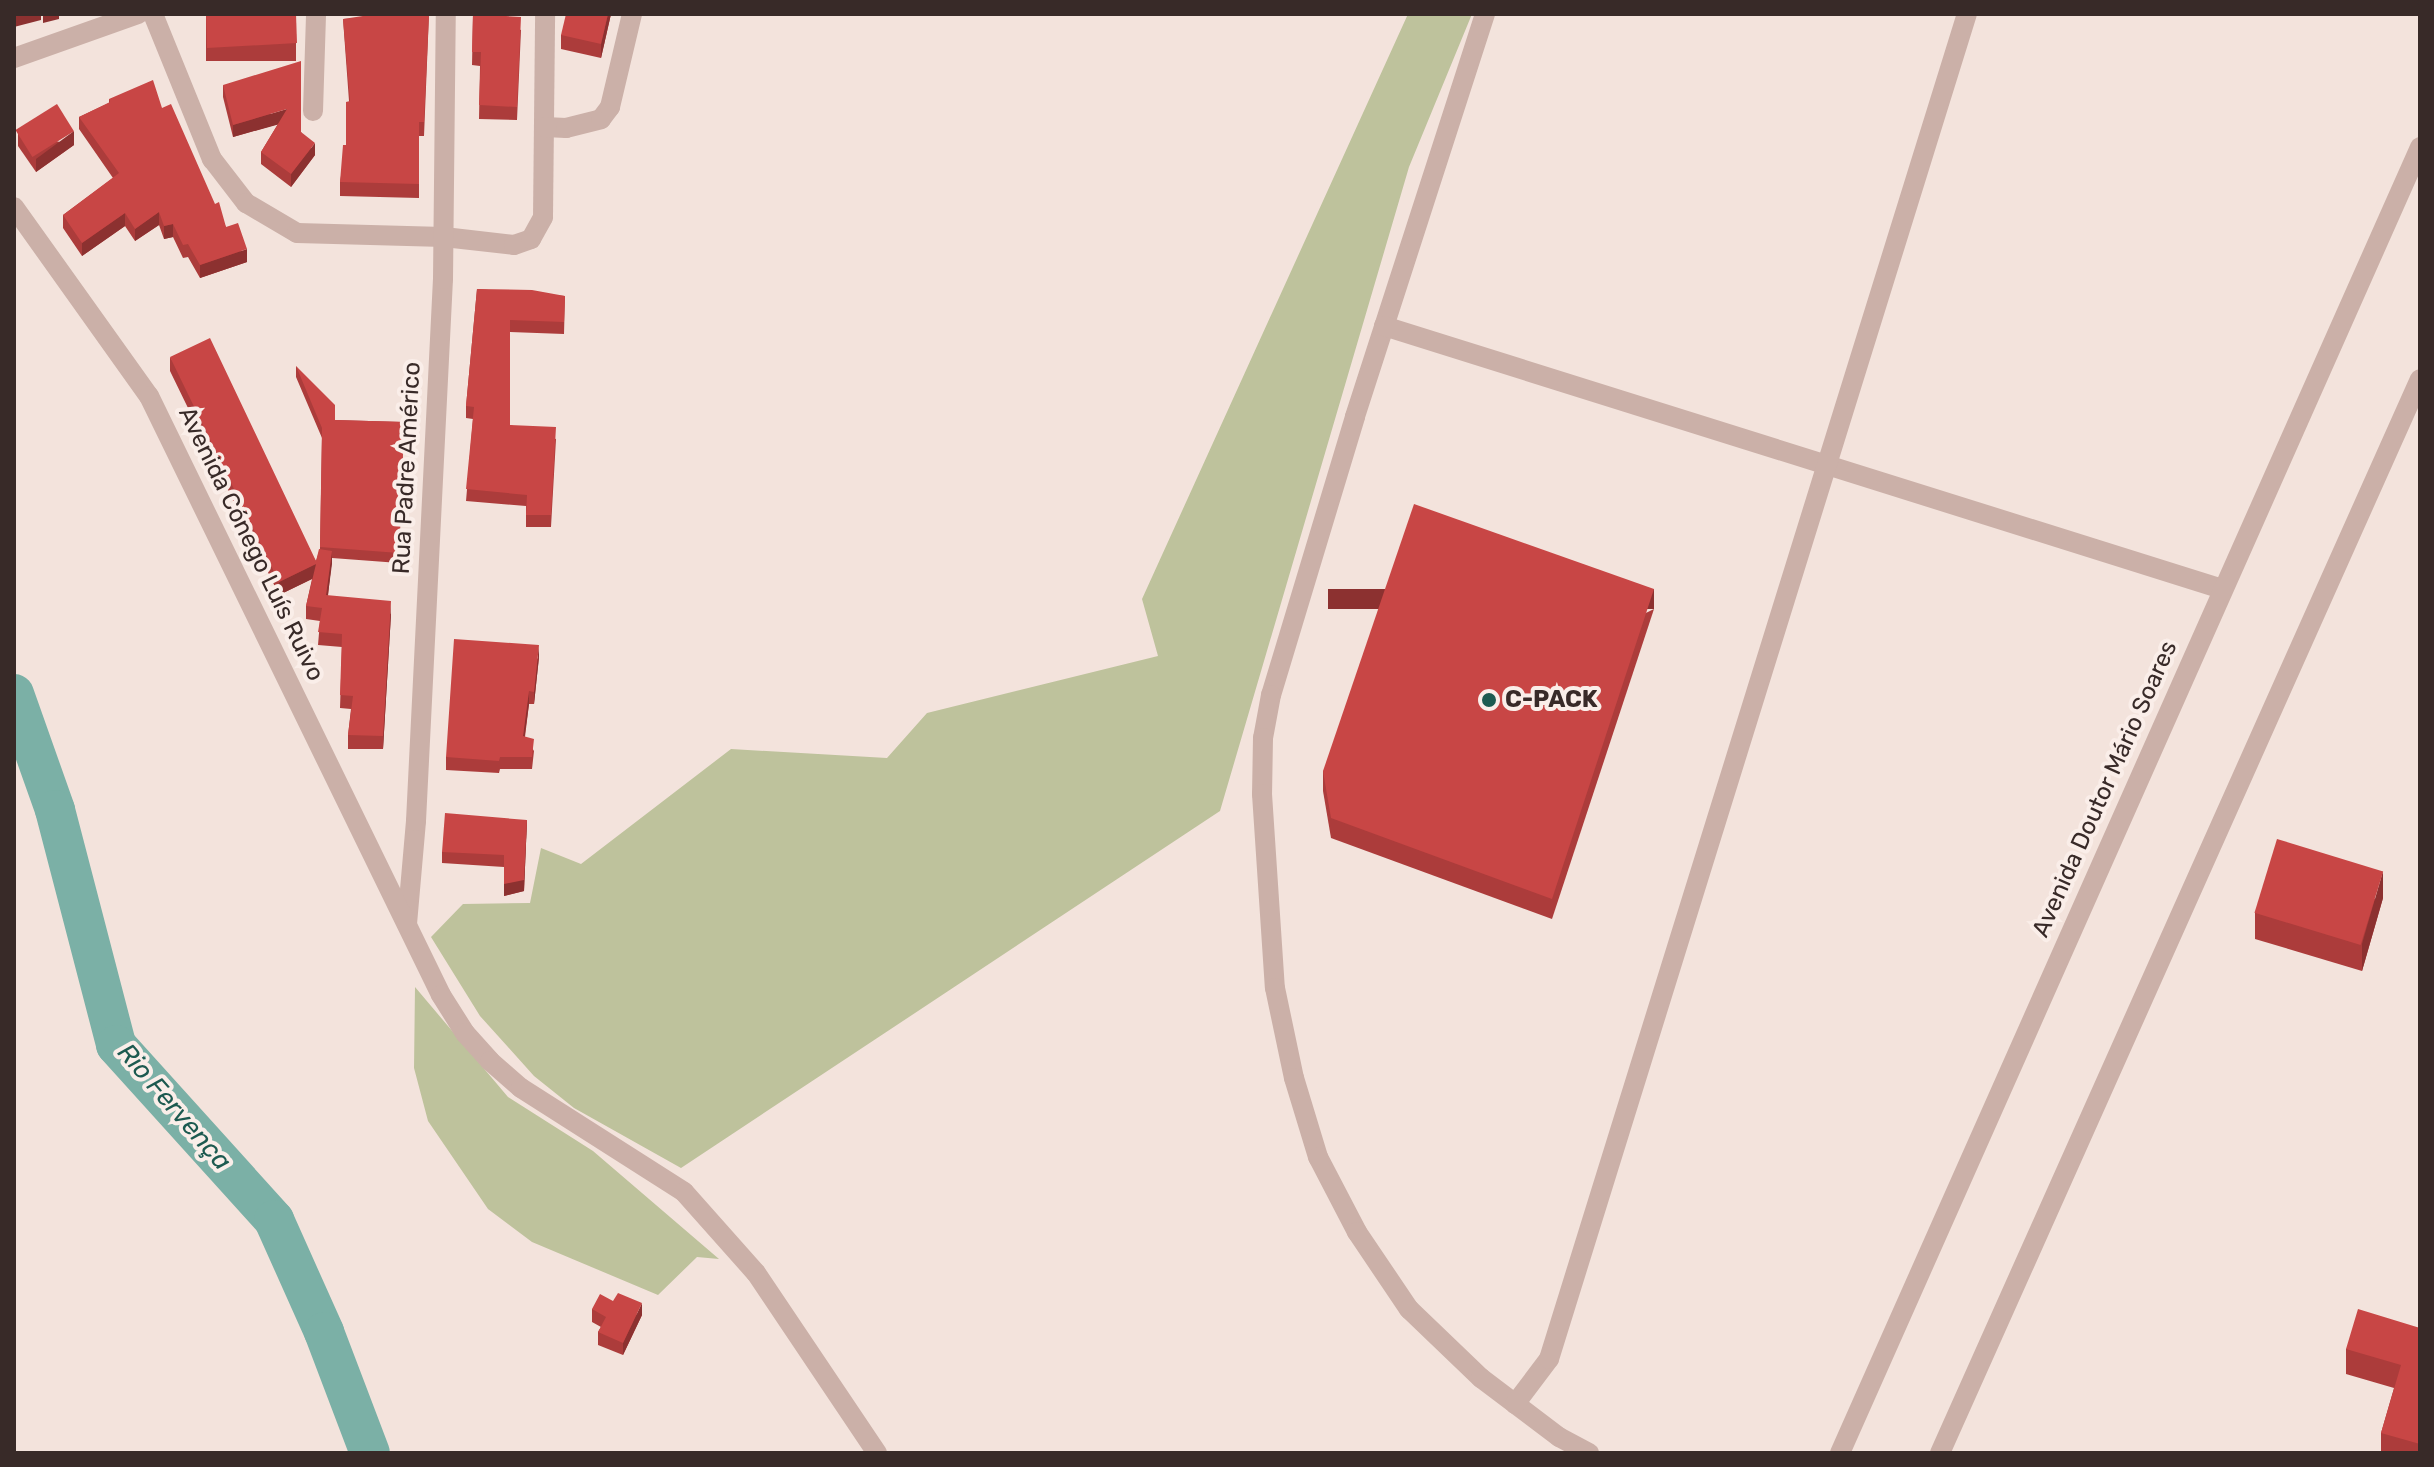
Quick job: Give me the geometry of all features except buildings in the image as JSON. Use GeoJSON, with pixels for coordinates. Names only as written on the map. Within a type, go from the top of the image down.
{"type":"FeatureCollection","features":[{"type":"Feature","properties":{"kind":"street"},"geometry":{"type":"LineString","coordinates":[[14,58],[138,14]]}},
{"type":"Feature","properties":{"kind":"street"},"geometry":{"type":"LineString","coordinates":[[153,14],[212,159],[246,203],[297,233],[444,237],[514,245],[531,239],[543,217],[545,14]]}},
{"type":"Feature","properties":{"kind":"street"},"geometry":{"type":"LineString","coordinates":[[313,111],[316,14]]}},
{"type":"Feature","properties":{"kind":"street","name":"Rua Padre Américo"},"geometry":{"type":"LineString","coordinates":[[407,924],[418,773],[444,237],[446,14]]}},
{"type":"Feature","properties":{"kind":"street"},"geometry":{"type":"LineString","coordinates":[[545,127],[586,125],[601,119],[610,107],[632,14]]}},
{"type":"Feature","properties":{"kind":"street"},"geometry":{"type":"LineString","coordinates":[[1485,14],[1384,326],[1275,680],[1263,738],[1262,794],[1275,988],[1294,1078],[1318,1157],[1357,1232],[1409,1309],[1481,1378],[1559,1437],[1589,1453]]}},
{"type":"Feature","properties":{"kind":"street"},"geometry":{"type":"LineString","coordinates":[[1515,1404],[1549,1359],[1967,14]]}},
{"type":"Feature","properties":{"kind":"street","name":"Avenida Doutor Mário Soares"},"geometry":{"type":"LineString","coordinates":[[1840,1453],[2420,147]]}},
{"type":"Feature","properties":{"kind":"street","name":"Avenida Cónego Luís Ruivo"},"geometry":{"type":"LineString","coordinates":[[14,207],[149,396],[441,995],[465,1033],[490,1061],[521,1088],[684,1192],[756,1273],[877,1453]]}},
{"type":"Feature","properties":{"kind":"street"},"geometry":{"type":"LineString","coordinates":[[1384,326],[2222,589]]}},
{"type":"Feature","properties":{"kind":"street"},"geometry":{"type":"LineString","coordinates":[[1940,1453],[2420,379]]}},
{"type":"Feature","properties":{"kind":"green space"},"geometry":{"type":"Polygon","coordinates":[[[1408,14],[1472,14],[1409,167],[1220,811],[681,1168],[574,1108],[534,1076],[480,1016],[431,937],[463,904],[530,903],[541,848],[581,864],[731,749],[887,758],[927,713],[1158,656],[1142,599],[1408,14]]]}},
{"type":"Feature","properties":{"kind":"green space"},"geometry":{"type":"Polygon","coordinates":[[[415,987],[508,1097],[593,1151],[719,1259],[697,1257],[658,1295],[532,1242],[488,1209],[428,1121],[414,1068],[415,987]]]}},
{"type":"Feature","properties":{"kind":"waterway","name":"Rio Fervença"},"geometry":{"type":"LineString","coordinates":[[14,694],[55,810],[116,1045],[274,1220],[324,1332],[370,1453]]}},
{"type":"Feature","properties":{"kind":"place","name":"C-PACK"},"geometry":{"type":"Point","coordinates":[1489,700]}}]}
